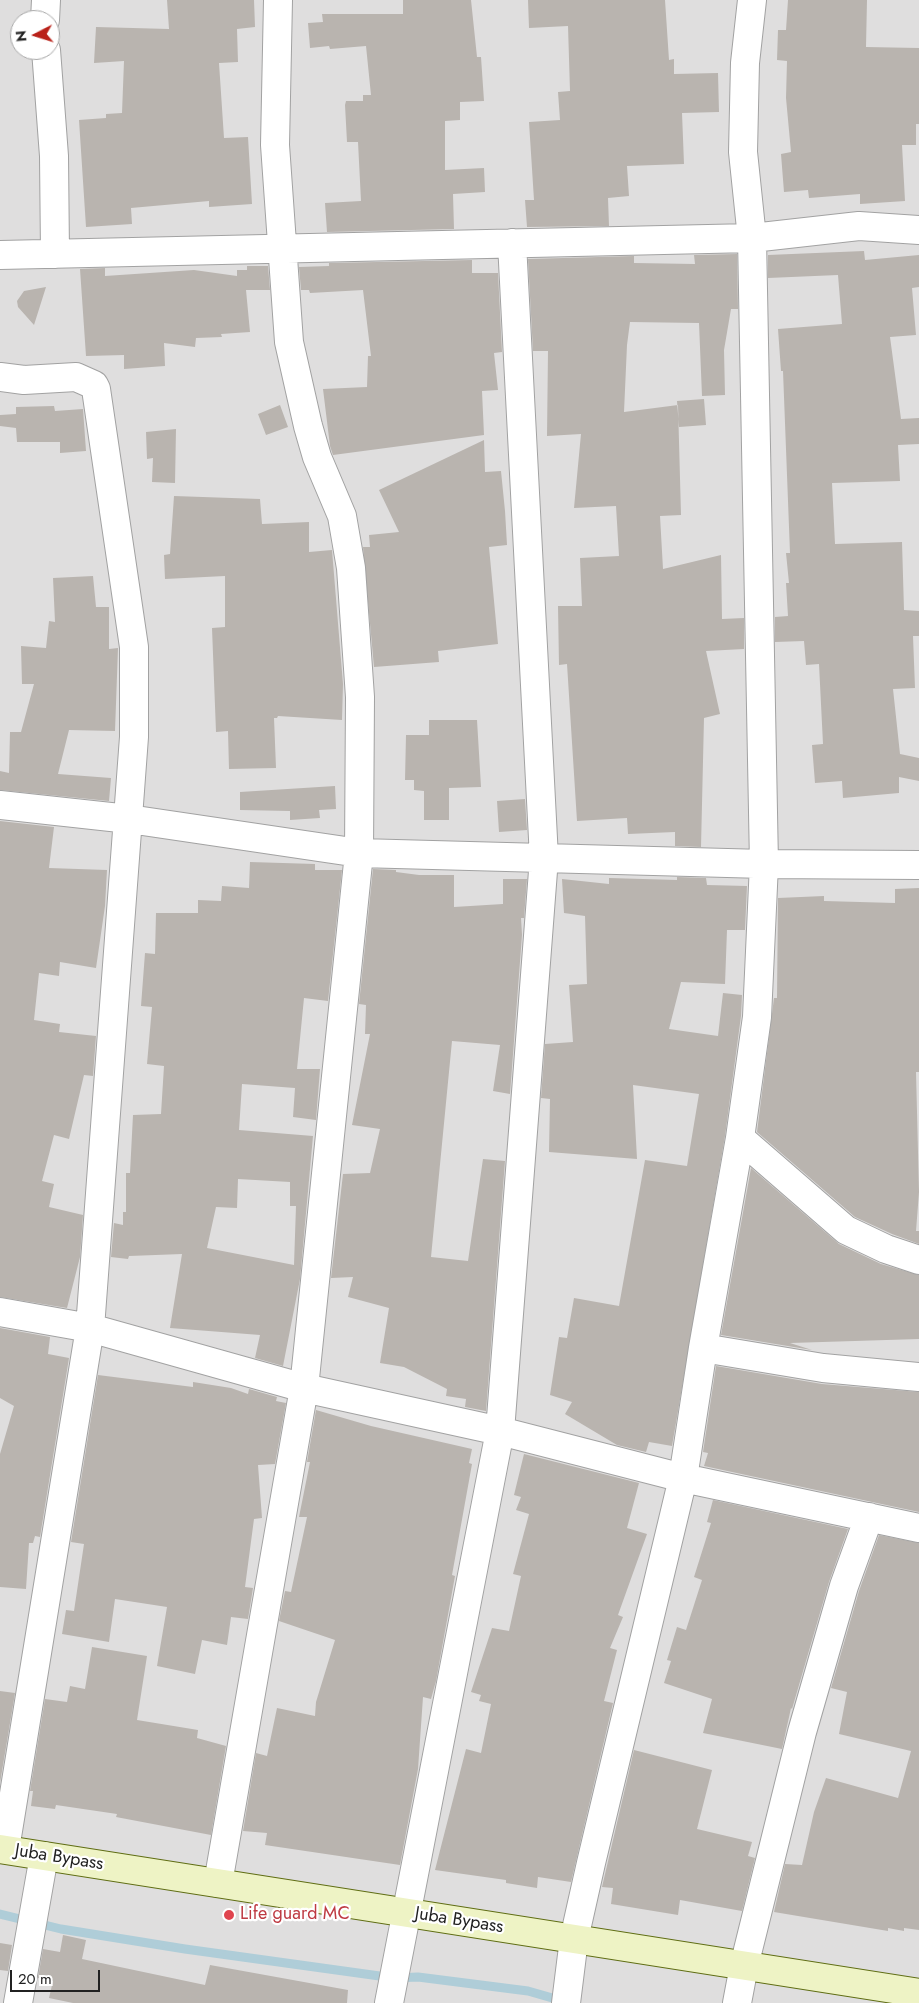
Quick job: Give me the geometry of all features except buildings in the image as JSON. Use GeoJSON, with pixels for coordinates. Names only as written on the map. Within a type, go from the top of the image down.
{"type":"FeatureCollection","features":[{"type":"Feature","properties":{"kind":"main road","name":"Juba Bypass"},"geometry":{"type":"LineString","coordinates":[[2,1849],[919,1993]]}},
{"type":"Feature","properties":{"kind":"street"},"geometry":{"type":"LineString","coordinates":[[218,1883],[304,1388],[359,854],[360,697],[351,568],[342,516],[318,458],[289,342],[275,145],[278,0]]}},
{"type":"Feature","properties":{"kind":"street"},"geometry":{"type":"LineString","coordinates":[[566,2003],[574,1939],[683,1478],[703,1348],[740,1138],[757,1017],[764,864],[752,238],[742,152],[745,62],[752,0]]}},
{"type":"Feature","properties":{"kind":"street"},"geometry":{"type":"LineString","coordinates":[[47,60],[54,156],[56,254]]}},
{"type":"Feature","properties":{"kind":"street"},"geometry":{"type":"LineString","coordinates":[[0,257],[282,247],[752,238],[859,226],[919,230]]}},
{"type":"Feature","properties":{"kind":"street"},"geometry":{"type":"LineString","coordinates":[[389,2003],[405,1912],[500,1431],[544,858],[512,243]]}},
{"type":"Feature","properties":{"kind":"street"},"geometry":{"type":"LineString","coordinates":[[0,377],[24,380],[76,377],[94,385],[99,398],[134,647],[134,737],[130,820],[90,1328],[2,1849]]}},
{"type":"Feature","properties":{"kind":"street"},"geometry":{"type":"LineString","coordinates":[[0,805],[130,820],[359,854],[764,864],[919,865]]}},
{"type":"Feature","properties":{"kind":"street"},"geometry":{"type":"LineString","coordinates":[[740,1138],[846,1230],[886,1250],[919,1260]]}},
{"type":"Feature","properties":{"kind":"street"},"geometry":{"type":"LineString","coordinates":[[0,1312],[90,1328],[304,1388],[500,1431],[683,1478],[919,1528]]}},
{"type":"Feature","properties":{"kind":"street"},"geometry":{"type":"LineString","coordinates":[[703,1348],[824,1368],[919,1377]]}},
{"type":"Feature","properties":{"kind":"street"},"geometry":{"type":"LineString","coordinates":[[738,2003],[744,1966],[802,1732],[844,1586],[869,1517]]}},
{"type":"Feature","properties":{"kind":"street"},"geometry":{"type":"LineString","coordinates":[[18,2003],[44,1856]]}},
{"type":"Feature","properties":{"kind":"shaded area"},"geometry":{"type":"Polygon","coordinates":[[[0,0],[919,0],[919,2003],[0,2003],[0,0]]]}},
{"type":"Feature","properties":{"kind":"waterway"},"geometry":{"type":"LineString","coordinates":[[0,1914],[61,1929],[185,1949],[394,1978],[418,1977],[528,1991],[563,2001]]}},
{"type":"Feature","properties":{"kind":"place","name":"Life guard MC"},"geometry":{"type":"Point","coordinates":[229,1915]}}]}
